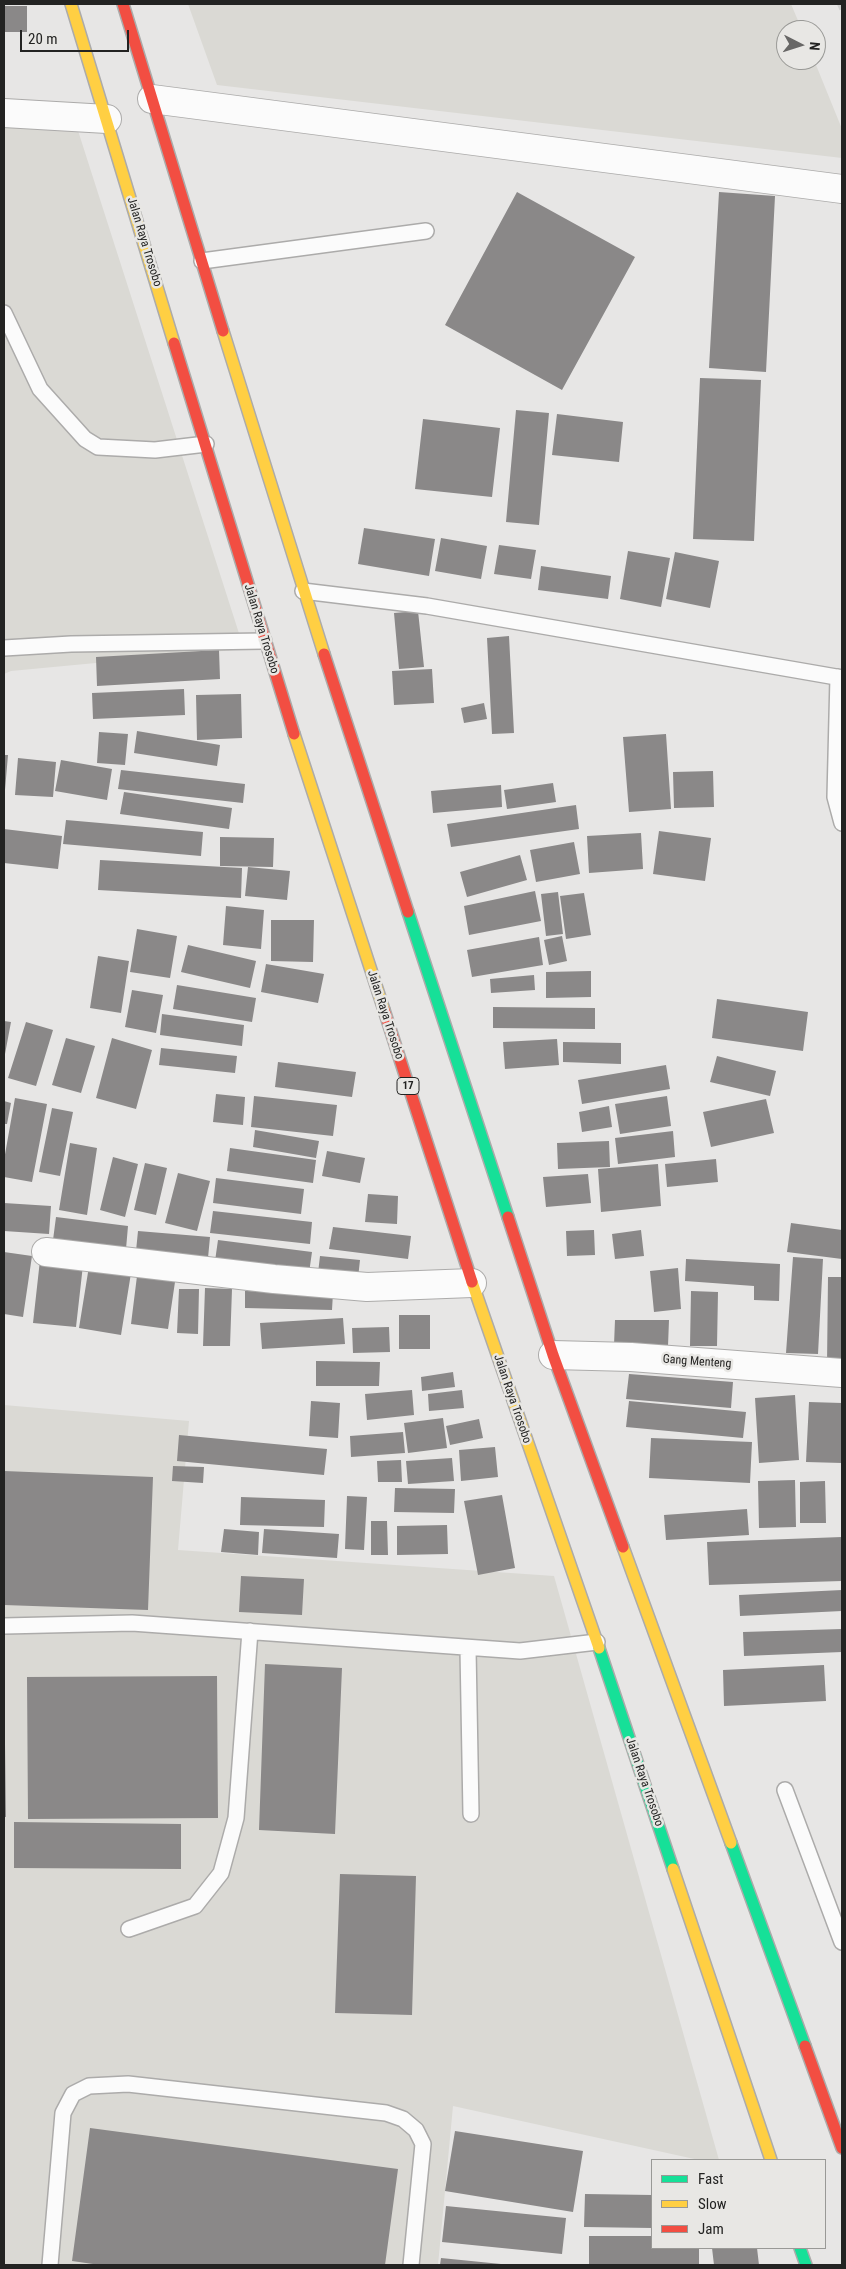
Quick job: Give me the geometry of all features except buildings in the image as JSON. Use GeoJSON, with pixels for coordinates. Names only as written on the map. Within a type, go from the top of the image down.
{"type":"FeatureCollection","features":[{"type":"Feature","properties":{"kind":"highway","name":"Jalan Raya Trosobo"},"geometry":{"type":"LineString","coordinates":[[71,4],[206,444],[264,641],[472,1283],[597,1642],[771,2159]]}},
{"type":"Feature","properties":{"kind":"highway"},"geometry":{"type":"LineString","coordinates":[[123,4],[303,591],[552,1355],[842,2148]]}},
{"type":"Feature","properties":{"kind":"highway"},"geometry":{"type":"LineString","coordinates":[[800,2249],[806,2265]]}},
{"type":"Feature","properties":{"kind":"street"},"geometry":{"type":"LineString","coordinates":[[152,99],[842,190]]}},
{"type":"Feature","properties":{"kind":"street"},"geometry":{"type":"LineString","coordinates":[[4,113],[106,119]]}},
{"type":"Feature","properties":{"kind":"street"},"geometry":{"type":"LineString","coordinates":[[46,1252],[274,1279],[367,1287],[472,1283]]}},
{"type":"Feature","properties":{"kind":"street","name":"Gang Menteng"},"geometry":{"type":"LineString","coordinates":[[552,1355],[631,1357],[842,1373]]}},
{"type":"Feature","properties":{"kind":"lane"},"geometry":{"type":"LineString","coordinates":[[202,262],[426,231]]}},
{"type":"Feature","properties":{"kind":"lane"},"geometry":{"type":"LineString","coordinates":[[4,313],[40,389],[84,439],[98,447],[155,450],[206,444]]}},
{"type":"Feature","properties":{"kind":"lane"},"geometry":{"type":"LineString","coordinates":[[303,591],[427,606],[840,678],[834,797],[842,823]]}},
{"type":"Feature","properties":{"kind":"lane"},"geometry":{"type":"LineString","coordinates":[[4,648],[72,644],[264,641]]}},
{"type":"Feature","properties":{"kind":"lane"},"geometry":{"type":"LineString","coordinates":[[4,1626],[132,1623],[520,1651],[597,1642]]}},
{"type":"Feature","properties":{"kind":"lane"},"geometry":{"type":"LineString","coordinates":[[129,1929],[195,1906],[220,1873],[236,1818],[250,1631]]}},
{"type":"Feature","properties":{"kind":"lane"},"geometry":{"type":"LineString","coordinates":[[468,1648],[472,1814]]}},
{"type":"Feature","properties":{"kind":"lane"},"geometry":{"type":"LineString","coordinates":[[785,1790],[842,1942]]}},
{"type":"Feature","properties":{"kind":"lane"},"geometry":{"type":"LineString","coordinates":[[50,2265],[63,2113],[73,2094],[89,2086],[128,2084],[386,2113],[403,2119],[416,2130],[423,2144],[410,2265]]}},
{"type":"Feature","properties":{"kind":"shaded area"},"geometry":{"type":"Polygon","coordinates":[[[188,4],[791,4],[798,20],[776,20],[776,70],[818,70],[842,129],[842,158],[217,85],[188,4]]]}},
{"type":"Feature","properties":{"kind":"shaded area"},"geometry":{"type":"Polygon","coordinates":[[[4,110],[73,115],[244,649],[11,671],[4,674],[4,110]]]}},
{"type":"Feature","properties":{"kind":"shaded area"},"geometry":{"type":"Polygon","coordinates":[[[4,1405],[189,1421],[178,1550],[554,1576],[719,2159],[694,2159],[453,2106],[438,2265],[4,2265],[4,1405]]]}},
{"type":"Feature","properties":{"kind":"railway"},"geometry":{"type":"LineString","coordinates":[[839,4],[842,11]]}},
{"type":"Feature","properties":{"kind":"traffic: fast"},"geometry":{"type":"LineString","coordinates":[[408,912],[508,1217]]}},
{"type":"Feature","properties":{"kind":"traffic: fast"},"geometry":{"type":"LineString","coordinates":[[599,1648],[673,1869]]}},
{"type":"Feature","properties":{"kind":"traffic: fast"},"geometry":{"type":"LineString","coordinates":[[731,1843],[805,2046]]}},
{"type":"Feature","properties":{"kind":"traffic: fast"},"geometry":{"type":"LineString","coordinates":[[800,2249],[806,2265]]}},
{"type":"Feature","properties":{"kind":"traffic: slow"},"geometry":{"type":"LineString","coordinates":[[71,4],[174,343]]}},
{"type":"Feature","properties":{"kind":"traffic: slow"},"geometry":{"type":"LineString","coordinates":[[223,331],[324,654]]}},
{"type":"Feature","properties":{"kind":"traffic: slow"},"geometry":{"type":"LineString","coordinates":[[294,734],[384,1010]]}},
{"type":"Feature","properties":{"kind":"traffic: slow"},"geometry":{"type":"LineString","coordinates":[[472,1282],[599,1648]]}},
{"type":"Feature","properties":{"kind":"traffic: slow"},"geometry":{"type":"LineString","coordinates":[[623,1547],[731,1843]]}},
{"type":"Feature","properties":{"kind":"traffic: slow"},"geometry":{"type":"LineString","coordinates":[[673,1869],[771,2159]]}},
{"type":"Feature","properties":{"kind":"traffic: jam"},"geometry":{"type":"LineString","coordinates":[[123,4],[223,331]]}},
{"type":"Feature","properties":{"kind":"traffic: jam"},"geometry":{"type":"LineString","coordinates":[[174,343],[294,734]]}},
{"type":"Feature","properties":{"kind":"traffic: jam"},"geometry":{"type":"LineString","coordinates":[[324,654],[408,912]]}},
{"type":"Feature","properties":{"kind":"traffic: jam"},"geometry":{"type":"LineString","coordinates":[[384,1010],[472,1282]]}},
{"type":"Feature","properties":{"kind":"traffic: jam"},"geometry":{"type":"LineString","coordinates":[[508,1217],[553,1355],[623,1547]]}},
{"type":"Feature","properties":{"kind":"traffic: jam"},"geometry":{"type":"LineString","coordinates":[[805,2046],[842,2148]]}}]}
